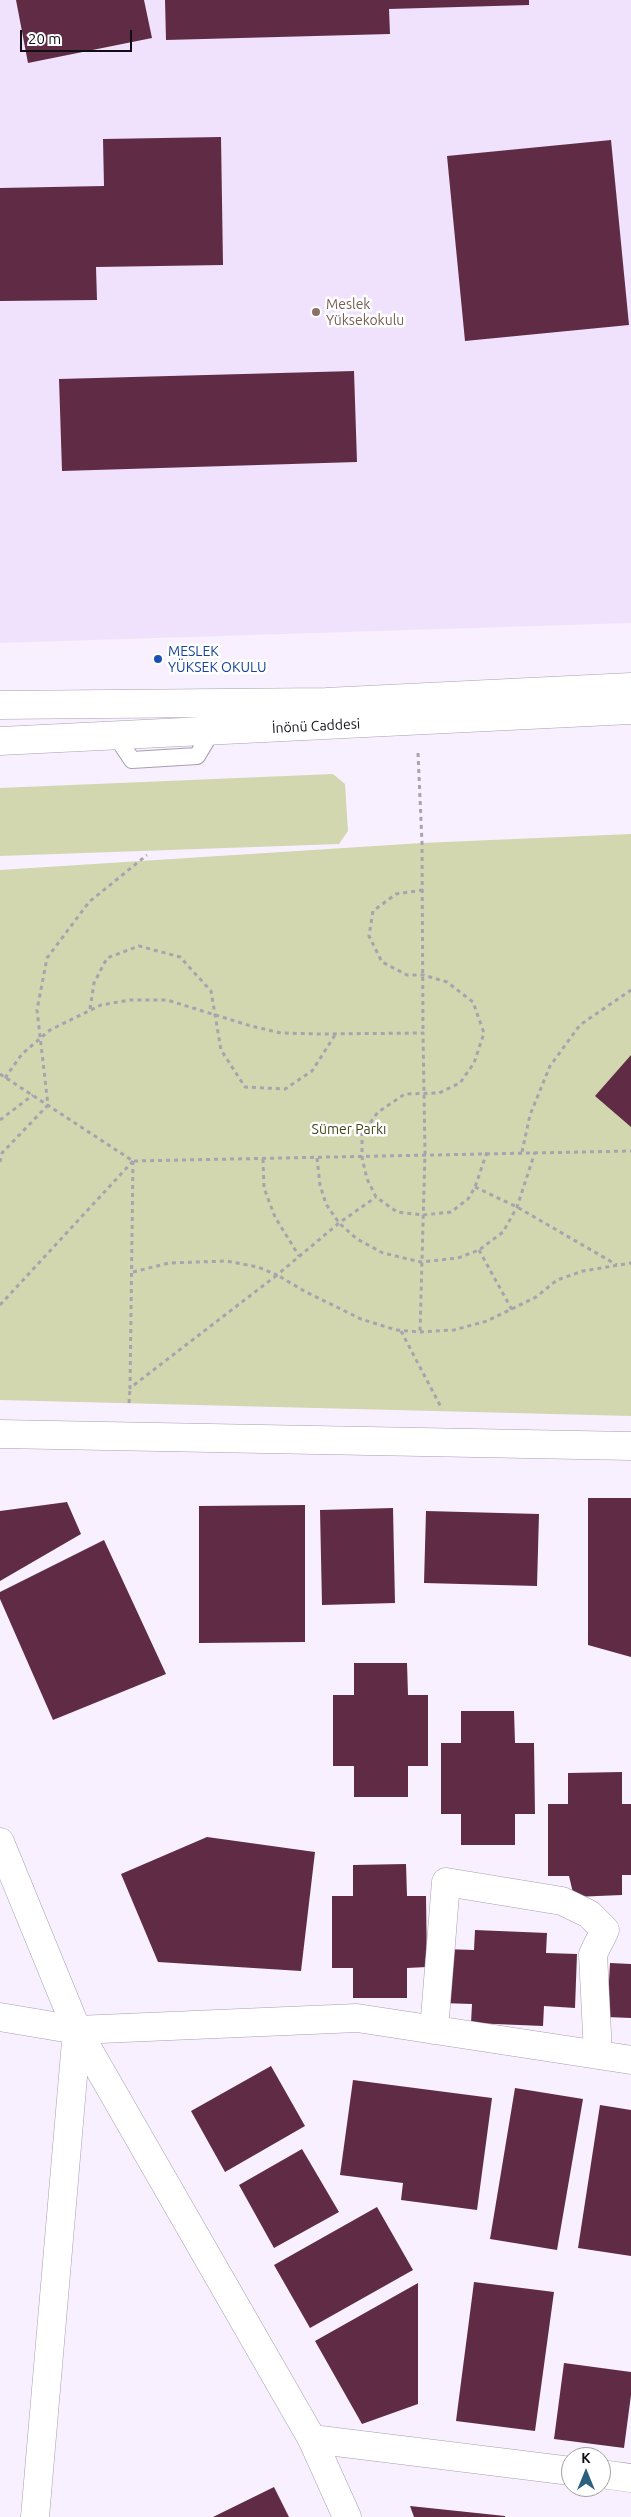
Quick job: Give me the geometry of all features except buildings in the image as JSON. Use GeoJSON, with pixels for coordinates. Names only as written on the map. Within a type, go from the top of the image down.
{"type":"FeatureCollection","features":[{"type":"Feature","properties":{"kind":"street","name":"İnönü Caddesi"},"geometry":{"type":"LineString","coordinates":[[0,705],[326,702],[631,687]]}},
{"type":"Feature","properties":{"kind":"street","name":"İnönü Caddesi"},"geometry":{"type":"LineString","coordinates":[[0,741],[631,710]]}},
{"type":"Feature","properties":{"kind":"street"},"geometry":{"type":"LineString","coordinates":[[0,1434],[631,1446]]}},
{"type":"Feature","properties":{"kind":"street"},"geometry":{"type":"LineString","coordinates":[[0,1842],[77,2030],[312,2439],[347,2517]]}},
{"type":"Feature","properties":{"kind":"street"},"geometry":{"type":"LineString","coordinates":[[434,2030],[446,1882],[562,1901],[589,1914],[605,1930],[593,1954],[598,2054]]}},
{"type":"Feature","properties":{"kind":"street"},"geometry":{"type":"LineString","coordinates":[[0,2017],[77,2030],[358,2018],[631,2060]]}},
{"type":"Feature","properties":{"kind":"street"},"geometry":{"type":"LineString","coordinates":[[35,2517],[77,2030]]}},
{"type":"Feature","properties":{"kind":"street"},"geometry":{"type":"LineString","coordinates":[[312,2439],[561,2470]]}},
{"type":"Feature","properties":{"kind":"street"},"geometry":{"type":"LineString","coordinates":[[611,2475],[631,2478]]}},
{"type":"Feature","properties":{"kind":"path"},"geometry":{"type":"LineString","coordinates":[[420,776],[425,1153],[420,1332]]}},
{"type":"Feature","properties":{"kind":"path"},"geometry":{"type":"LineString","coordinates":[[48,1105],[37,1010],[46,958],[89,902],[147,855]]}},
{"type":"Feature","properties":{"kind":"path"},"geometry":{"type":"LineString","coordinates":[[423,890],[396,894],[373,911],[369,936],[382,962],[407,975],[423,975],[447,982],[474,1002],[484,1033],[474,1063],[460,1082],[438,1092],[405,1094],[378,1112],[362,1134],[362,1157],[367,1179],[376,1197],[397,1212],[423,1215],[451,1212],[468,1199],[475,1187],[487,1152]]}},
{"type":"Feature","properties":{"kind":"path"},"geometry":{"type":"LineString","coordinates":[[90,1009],[94,983],[107,958],[139,946],[180,956],[211,991],[221,1050],[244,1087],[285,1089],[312,1071],[335,1034]]}},
{"type":"Feature","properties":{"kind":"path"},"geometry":{"type":"LineString","coordinates":[[522,1152],[530,1115],[550,1066],[580,1024],[631,990]]}},
{"type":"Feature","properties":{"kind":"path"},"geometry":{"type":"LineString","coordinates":[[5,1078],[22,1054],[50,1030],[100,1004],[130,1000],[167,1000],[251,1026],[281,1033],[423,1033]]}},
{"type":"Feature","properties":{"kind":"path"},"geometry":{"type":"LineString","coordinates":[[0,1074],[133,1160],[362,1157],[425,1153],[631,1151]]}},
{"type":"Feature","properties":{"kind":"path"},"geometry":{"type":"LineString","coordinates":[[0,1120],[33,1095]]}},
{"type":"Feature","properties":{"kind":"path"},"geometry":{"type":"LineString","coordinates":[[0,1162],[2,1153],[48,1105]]}},
{"type":"Feature","properties":{"kind":"path"},"geometry":{"type":"LineString","coordinates":[[317,1158],[320,1185],[326,1204],[339,1223],[358,1239],[383,1253],[421,1262],[458,1258],[479,1250],[503,1232],[517,1207],[535,1152]]}},
{"type":"Feature","properties":{"kind":"path"},"geometry":{"type":"LineString","coordinates":[[263,1159],[264,1188],[276,1217],[299,1256]]}},
{"type":"Feature","properties":{"kind":"path"},"geometry":{"type":"LineString","coordinates":[[133,1160],[130,1388],[277,1275],[339,1223],[376,1197]]}},
{"type":"Feature","properties":{"kind":"path"},"geometry":{"type":"LineString","coordinates":[[0,1305],[133,1160]]}},
{"type":"Feature","properties":{"kind":"path"},"geometry":{"type":"LineString","coordinates":[[475,1187],[517,1207],[618,1265]]}},
{"type":"Feature","properties":{"kind":"path"},"geometry":{"type":"LineString","coordinates":[[479,1250],[512,1310]]}},
{"type":"Feature","properties":{"kind":"path"},"geometry":{"type":"LineString","coordinates":[[133,1272],[169,1264],[227,1261],[258,1267],[277,1275],[312,1296],[361,1319],[400,1330],[420,1332],[454,1330],[487,1322],[536,1296],[557,1280],[582,1271],[631,1263]]}},
{"type":"Feature","properties":{"kind":"path"},"geometry":{"type":"LineString","coordinates":[[400,1330],[459,1442]]}},
{"type":"Feature","properties":{"kind":"shaded area","name":"Meslek Yüksekokulu"},"geometry":{"type":"Polygon","coordinates":[[[0,0],[631,0],[631,623],[0,643],[0,0]]]}},
{"type":"Feature","properties":{"kind":"green space"},"geometry":{"type":"Polygon","coordinates":[[[333,774],[345,784],[348,831],[339,844],[0,856],[0,788],[333,774]]]}},
{"type":"Feature","properties":{"kind":"green space","name":"Sümer Parkı"},"geometry":{"type":"Polygon","coordinates":[[[631,834],[631,1416],[0,1400],[0,870],[422,843],[631,834]]]}},
{"type":"Feature","properties":{"kind":"place","name":"Meslek Yüksekokulu"},"geometry":{"type":"Point","coordinates":[316,312]}},
{"type":"Feature","properties":{"kind":"place","name":"MESLEK YÜKSEK OKULU"},"geometry":{"type":"Point","coordinates":[158,659]}}]}
